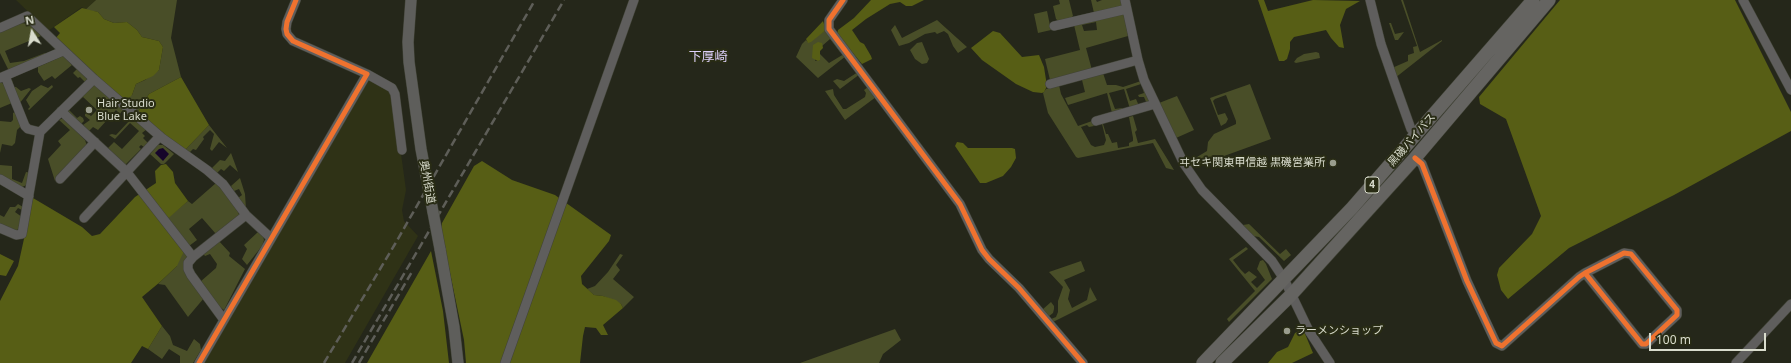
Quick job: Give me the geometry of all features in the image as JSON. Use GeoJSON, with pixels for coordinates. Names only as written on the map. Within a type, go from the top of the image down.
{"type":"FeatureCollection","features":[{"type":"Feature","properties":{"kind":"highway","name":"黒磯バイパス"},"geometry":{"type":"LineString","coordinates":[[1203,363],[1352,208],[1534,0]]}},
{"type":"Feature","properties":{"kind":"highway","name":"黒磯バイパス"},"geometry":{"type":"LineString","coordinates":[[1222,363],[1291,295],[1415,158],[1550,0]]}},
{"type":"Feature","properties":{"kind":"main road","name":"奥州街道"},"geometry":{"type":"LineString","coordinates":[[410,0],[408,42],[409,62],[416,115],[454,327],[458,363]]}},
{"type":"Feature","properties":{"kind":"street"},"geometry":{"type":"LineString","coordinates":[[296,0],[287,22],[287,34],[290,38],[367,74],[392,88],[395,94],[402,150]]}},
{"type":"Feature","properties":{"kind":"street"},"geometry":{"type":"LineString","coordinates":[[505,363],[634,0]]}},
{"type":"Feature","properties":{"kind":"street"},"geometry":{"type":"LineString","coordinates":[[843,0],[829,20],[829,29],[960,204],[982,250],[989,259],[1019,288],[1083,363]]}},
{"type":"Feature","properties":{"kind":"street"},"geometry":{"type":"LineString","coordinates":[[1370,0],[1381,44],[1411,129],[1418,134]]}},
{"type":"Feature","properties":{"kind":"street"},"geometry":{"type":"LineString","coordinates":[[1743,0],[1791,90]]}},
{"type":"Feature","properties":{"kind":"street"},"geometry":{"type":"LineString","coordinates":[[1054,26],[1126,4],[1138,60],[1155,104],[1189,174],[1202,190],[1272,260],[1284,279],[1309,331],[1330,363]]}},
{"type":"Feature","properties":{"kind":"street"},"geometry":{"type":"LineString","coordinates":[[0,28],[27,16],[94,80],[160,136],[223,184],[246,215],[271,238]]}},
{"type":"Feature","properties":{"kind":"street"},"geometry":{"type":"LineString","coordinates":[[40,132],[28,129],[25,126],[2,77],[63,51]]}},
{"type":"Feature","properties":{"kind":"street"},"geometry":{"type":"LineString","coordinates":[[1050,84],[1138,60]]}},
{"type":"Feature","properties":{"kind":"street"},"geometry":{"type":"LineString","coordinates":[[199,363],[367,74]]}},
{"type":"Feature","properties":{"kind":"street"},"geometry":{"type":"LineString","coordinates":[[0,228],[16,235],[22,234],[40,132],[94,80]]}},
{"type":"Feature","properties":{"kind":"street"},"geometry":{"type":"LineString","coordinates":[[1096,121],[1155,104]]}},
{"type":"Feature","properties":{"kind":"street"},"geometry":{"type":"LineString","coordinates":[[61,111],[126,172],[193,256]]}},
{"type":"Feature","properties":{"kind":"street"},"geometry":{"type":"LineString","coordinates":[[84,218],[160,136]]}},
{"type":"Feature","properties":{"kind":"street"},"geometry":{"type":"LineString","coordinates":[[60,179],[95,142]]}},
{"type":"Feature","properties":{"kind":"street"},"geometry":{"type":"LineString","coordinates":[[1415,158],[1422,164],[1467,281],[1496,343],[1502,346],[1579,277],[1585,273],[1624,253],[1631,254],[1677,310],[1677,314],[1646,344],[1642,344],[1585,273]]}},
{"type":"Feature","properties":{"kind":"street"},"geometry":{"type":"LineString","coordinates":[[0,179],[29,196]]}},
{"type":"Feature","properties":{"kind":"street"},"geometry":{"type":"LineString","coordinates":[[224,320],[191,275],[188,269],[188,263],[193,256],[246,215]]}},
{"type":"Feature","properties":{"kind":"street"},"geometry":{"type":"LineString","coordinates":[[1736,363],[1791,304]]}},
{"type":"Feature","properties":{"kind":"street"},"geometry":{"type":"LineString","coordinates":[[1321,351],[1325,363]]}},
{"type":"Feature","properties":{"kind":"shaded area"},"geometry":{"type":"Polygon","coordinates":[[[16,0],[96,0],[85,10],[82,7],[48,31],[16,0]]]}},
{"type":"Feature","properties":{"kind":"shaded area"},"geometry":{"type":"Polygon","coordinates":[[[96,0],[177,0],[171,38],[181,77],[149,94],[138,112],[121,97],[132,95],[136,84],[145,80],[159,70],[163,47],[159,41],[142,37],[137,30],[127,22],[114,23],[104,19],[98,12],[85,10],[96,0]]]}},
{"type":"Feature","properties":{"kind":"shaded area"},"geometry":{"type":"Polygon","coordinates":[[[1059,0],[1069,0],[1073,16],[1070,19],[1060,22],[1056,19],[1053,6],[1060,4],[1059,0]]]}},
{"type":"Feature","properties":{"kind":"shaded area"},"geometry":{"type":"Polygon","coordinates":[[[1091,0],[1096,0],[1097,2],[1102,0],[1122,0],[1123,6],[1094,13],[1091,0]]]}},
{"type":"Feature","properties":{"kind":"shaded area"},"geometry":{"type":"Polygon","coordinates":[[[1401,0],[1403,0],[1420,52],[1442,41],[1395,78],[1392,68],[1408,61],[1408,55],[1414,53],[1413,47],[1417,46],[1401,0]]]}},
{"type":"Feature","properties":{"kind":"shaded area"},"geometry":{"type":"Polygon","coordinates":[[[1047,11],[1051,30],[1038,33],[1034,14],[1047,11]]]}},
{"type":"Feature","properties":{"kind":"shaded area"},"geometry":{"type":"Polygon","coordinates":[[[1124,13],[1128,36],[1086,48],[1092,70],[1050,80],[1045,59],[1080,50],[1074,25],[1124,13]],[[1096,22],[1082,25],[1084,31],[1097,30],[1096,22]]]}},
{"type":"Feature","properties":{"kind":"shaded area"},"geometry":{"type":"Polygon","coordinates":[[[937,20],[967,47],[958,53],[948,34],[944,31],[937,34],[935,32],[925,34],[909,43],[899,46],[891,30],[895,25],[902,38],[937,20]]]}},
{"type":"Feature","properties":{"kind":"shaded area"},"geometry":{"type":"Polygon","coordinates":[[[22,23],[31,25],[41,36],[5,51],[10,63],[24,61],[45,53],[47,55],[9,71],[0,53],[0,32],[22,23]]]}},
{"type":"Feature","properties":{"kind":"shaded area"},"geometry":{"type":"Polygon","coordinates":[[[1389,23],[1391,23],[1395,34],[1404,32],[1398,40],[1395,40],[1389,23]]]}},
{"type":"Feature","properties":{"kind":"shaded area"},"geometry":{"type":"Polygon","coordinates":[[[826,30],[842,50],[840,52],[830,39],[822,46],[822,43],[815,61],[820,60],[820,54],[829,63],[844,54],[846,56],[818,78],[796,57],[802,44],[806,40],[808,42],[826,30]]]}},
{"type":"Feature","properties":{"kind":"shaded area"},"geometry":{"type":"Polygon","coordinates":[[[922,42],[929,59],[927,63],[922,64],[915,59],[910,50],[917,43],[922,42]]]}},
{"type":"Feature","properties":{"kind":"shaded area"},"geometry":{"type":"Polygon","coordinates":[[[1319,53],[1320,58],[1296,63],[1294,62],[1297,58],[1304,54],[1319,53]]]}},
{"type":"Feature","properties":{"kind":"shaded area"},"geometry":{"type":"Polygon","coordinates":[[[63,56],[72,65],[55,79],[52,76],[44,81],[38,72],[38,67],[63,56]]]}},
{"type":"Feature","properties":{"kind":"shaded area"},"geometry":{"type":"Polygon","coordinates":[[[77,69],[86,77],[87,80],[85,82],[73,73],[77,69]]]}},
{"type":"Feature","properties":{"kind":"shaded area"},"geometry":{"type":"Polygon","coordinates":[[[858,72],[860,74],[840,89],[833,81],[837,79],[844,81],[858,72]]]}},
{"type":"Feature","properties":{"kind":"shaded area"},"geometry":{"type":"Polygon","coordinates":[[[1103,73],[1107,85],[1123,87],[1141,81],[1149,100],[1147,104],[1144,97],[1139,97],[1138,95],[1144,93],[1141,84],[1126,89],[1130,101],[1136,99],[1139,106],[1130,109],[1124,89],[1109,93],[1115,109],[1122,108],[1123,110],[1112,113],[1107,93],[1068,105],[1065,98],[1085,92],[1082,80],[1103,73]]]}},
{"type":"Feature","properties":{"kind":"shaded area"},"geometry":{"type":"Polygon","coordinates":[[[367,74],[392,88],[406,190],[402,210],[404,221],[418,236],[345,363],[199,363],[367,74]]]}},
{"type":"Feature","properties":{"kind":"shaded area"},"geometry":{"type":"Polygon","coordinates":[[[12,80],[14,87],[21,91],[29,88],[31,89],[19,104],[10,81],[12,80]]]}},
{"type":"Feature","properties":{"kind":"shaded area"},"geometry":{"type":"Polygon","coordinates":[[[0,82],[4,84],[12,103],[0,108],[0,82]]]}},
{"type":"Feature","properties":{"kind":"shaded area"},"geometry":{"type":"Polygon","coordinates":[[[1250,84],[1271,139],[1191,168],[1189,165],[1192,160],[1207,151],[1208,142],[1214,134],[1236,124],[1226,95],[1213,101],[1218,115],[1225,113],[1228,119],[1226,123],[1221,126],[1210,98],[1250,84]]]}},
{"type":"Feature","properties":{"kind":"shaded area"},"geometry":{"type":"Polygon","coordinates":[[[41,85],[48,88],[52,85],[53,87],[29,110],[28,109],[30,107],[26,100],[32,91],[41,85]]]}},
{"type":"Feature","properties":{"kind":"shaded area"},"geometry":{"type":"Polygon","coordinates":[[[93,85],[96,85],[147,129],[142,133],[145,136],[143,138],[148,143],[144,147],[141,145],[139,147],[141,149],[126,164],[123,164],[107,149],[114,142],[122,149],[139,131],[130,123],[115,139],[109,135],[116,135],[131,119],[122,111],[120,114],[116,110],[98,130],[93,127],[89,131],[83,125],[90,120],[85,116],[85,114],[87,113],[91,116],[97,110],[83,97],[69,110],[77,118],[80,116],[83,118],[84,121],[81,124],[67,109],[93,85]]]}},
{"type":"Feature","properties":{"kind":"shaded area"},"geometry":{"type":"Polygon","coordinates":[[[1059,85],[1061,94],[1078,126],[1092,121],[1094,126],[1089,127],[1087,125],[1081,127],[1091,145],[1095,147],[1104,145],[1106,140],[1103,124],[1106,134],[1108,134],[1112,143],[1117,142],[1118,148],[1129,146],[1129,143],[1133,141],[1133,138],[1129,117],[1133,116],[1137,130],[1135,132],[1138,143],[1155,139],[1174,170],[1166,168],[1153,143],[1078,158],[1076,157],[1048,113],[1043,93],[1046,89],[1059,85]]]}},
{"type":"Feature","properties":{"kind":"shaded area"},"geometry":{"type":"Polygon","coordinates":[[[868,87],[876,97],[845,120],[825,91],[833,89],[834,95],[843,109],[846,109],[865,97],[866,93],[864,90],[868,87]]]}},
{"type":"Feature","properties":{"kind":"shaded area"},"geometry":{"type":"Polygon","coordinates":[[[1177,96],[1194,130],[1176,138],[1159,103],[1177,96]]]}},
{"type":"Feature","properties":{"kind":"shaded area"},"geometry":{"type":"Polygon","coordinates":[[[15,112],[21,126],[17,130],[15,143],[12,146],[2,144],[0,153],[0,121],[11,122],[13,120],[13,113],[15,112]]]}},
{"type":"Feature","properties":{"kind":"shaded area"},"geometry":{"type":"Polygon","coordinates":[[[64,119],[85,140],[87,146],[55,181],[48,159],[61,145],[58,141],[70,130],[59,120],[64,119]]]}},
{"type":"Feature","properties":{"kind":"shaded area"},"geometry":{"type":"Polygon","coordinates":[[[209,125],[227,148],[219,142],[212,151],[210,149],[214,134],[210,130],[203,137],[204,139],[196,150],[193,149],[189,153],[185,150],[209,125]]]}},
{"type":"Feature","properties":{"kind":"shaded area"},"geometry":{"type":"Polygon","coordinates":[[[158,145],[163,145],[174,154],[164,164],[161,164],[150,154],[158,145]]]}},
{"type":"Feature","properties":{"kind":"shaded area"},"geometry":{"type":"Polygon","coordinates":[[[163,148],[169,154],[163,161],[155,153],[159,149],[163,148]]]}},
{"type":"Feature","properties":{"kind":"shaded area"},"geometry":{"type":"Polygon","coordinates":[[[231,153],[238,172],[230,165],[224,171],[221,169],[217,173],[212,168],[220,160],[225,161],[231,153]]]}},
{"type":"Feature","properties":{"kind":"shaded area"},"geometry":{"type":"Polygon","coordinates":[[[0,165],[12,166],[12,179],[22,183],[26,172],[31,173],[27,185],[22,187],[0,175],[0,165]]]}},
{"type":"Feature","properties":{"kind":"shaded area"},"geometry":{"type":"Polygon","coordinates":[[[240,178],[245,194],[246,209],[238,198],[242,195],[239,189],[234,191],[231,186],[240,178]]]}},
{"type":"Feature","properties":{"kind":"shaded area"},"geometry":{"type":"Polygon","coordinates":[[[216,183],[232,201],[240,216],[216,234],[202,218],[189,229],[197,240],[185,249],[190,255],[185,263],[204,298],[188,317],[165,285],[158,284],[177,266],[164,221],[188,201],[192,204],[216,183]]]}},
{"type":"Feature","properties":{"kind":"shaded area"},"geometry":{"type":"Polygon","coordinates":[[[18,204],[23,207],[22,210],[18,208],[15,212],[22,217],[19,229],[14,231],[0,224],[0,215],[4,217],[10,207],[15,207],[18,204]]]}},
{"type":"Feature","properties":{"kind":"shaded area"},"geometry":{"type":"Polygon","coordinates":[[[1249,224],[1280,254],[1286,249],[1291,255],[1284,261],[1259,237],[1253,236],[1243,225],[1249,224]]]}},
{"type":"Feature","properties":{"kind":"shaded area"},"geometry":{"type":"Polygon","coordinates":[[[258,232],[263,236],[264,240],[262,246],[247,265],[242,259],[247,249],[244,245],[258,232]]]}},
{"type":"Feature","properties":{"kind":"shaded area"},"geometry":{"type":"Polygon","coordinates":[[[218,240],[230,253],[229,256],[245,269],[224,310],[215,303],[200,282],[216,268],[217,264],[210,254],[205,256],[202,252],[218,240]]]}},
{"type":"Feature","properties":{"kind":"shaded area"},"geometry":{"type":"Polygon","coordinates":[[[1246,247],[1248,249],[1233,260],[1241,270],[1245,274],[1249,271],[1257,277],[1251,282],[1257,288],[1265,280],[1257,269],[1260,261],[1263,260],[1272,279],[1229,322],[1227,319],[1255,291],[1229,259],[1246,247]]]}},
{"type":"Feature","properties":{"kind":"shaded area"},"geometry":{"type":"Polygon","coordinates":[[[620,254],[623,255],[616,265],[620,270],[613,279],[634,297],[623,308],[621,304],[603,296],[594,295],[587,289],[595,286],[608,272],[620,254]]]}},
{"type":"Feature","properties":{"kind":"shaded area"},"geometry":{"type":"Polygon","coordinates":[[[1081,261],[1085,271],[1064,280],[1070,290],[1068,299],[1072,308],[1087,300],[1090,287],[1097,300],[1053,322],[1051,319],[1056,317],[1058,312],[1058,301],[1063,287],[1049,272],[1081,261]]]}},
{"type":"Feature","properties":{"kind":"shaded area"},"geometry":{"type":"Polygon","coordinates":[[[1051,302],[1054,309],[1053,313],[1048,317],[1042,310],[1051,302]]]}},
{"type":"Feature","properties":{"kind":"shaded area"},"geometry":{"type":"Polygon","coordinates":[[[162,326],[170,336],[173,345],[187,351],[194,339],[200,344],[201,350],[193,363],[180,363],[180,356],[169,349],[162,359],[148,349],[162,326]]]}},
{"type":"Feature","properties":{"kind":"shaded area"},"geometry":{"type":"Polygon","coordinates":[[[895,329],[901,340],[883,354],[879,363],[800,363],[895,329]]]}},
{"type":"Feature","properties":{"kind":"green space"},"geometry":{"type":"Polygon","coordinates":[[[871,0],[924,0],[912,6],[906,6],[900,2],[890,4],[852,30],[860,42],[864,44],[872,59],[862,64],[837,34],[838,30],[854,18],[871,0]]]}},
{"type":"Feature","properties":{"kind":"green space"},"geometry":{"type":"Polygon","coordinates":[[[1258,0],[1264,0],[1268,11],[1313,0],[1360,1],[1346,9],[1340,25],[1344,48],[1339,47],[1326,30],[1294,37],[1290,42],[1290,49],[1287,59],[1284,61],[1279,61],[1258,0]]]}},
{"type":"Feature","properties":{"kind":"green space"},"geometry":{"type":"Polygon","coordinates":[[[1560,0],[1735,0],[1791,112],[1791,131],[1674,195],[1569,248],[1508,299],[1501,290],[1497,275],[1499,268],[1532,234],[1541,216],[1506,119],[1480,104],[1479,97],[1560,0]]]}},
{"type":"Feature","properties":{"kind":"green space"},"geometry":{"type":"Polygon","coordinates":[[[82,8],[98,12],[104,19],[114,23],[127,22],[137,30],[142,37],[159,41],[163,47],[159,70],[153,76],[136,84],[132,95],[129,98],[121,98],[55,39],[60,33],[54,27],[82,8]]]}},
{"type":"Feature","properties":{"kind":"green space"},"geometry":{"type":"Polygon","coordinates":[[[823,21],[826,30],[808,43],[806,39],[823,21]]]}},
{"type":"Feature","properties":{"kind":"green space"},"geometry":{"type":"Polygon","coordinates":[[[993,31],[1000,33],[1022,57],[1039,55],[1044,67],[1047,86],[1044,92],[1033,92],[1016,84],[982,60],[971,48],[993,31]]]}},
{"type":"Feature","properties":{"kind":"green space"},"geometry":{"type":"Polygon","coordinates":[[[818,42],[822,43],[823,48],[820,51],[820,60],[818,61],[812,58],[813,45],[818,42]]]}},
{"type":"Feature","properties":{"kind":"green space"},"geometry":{"type":"Polygon","coordinates":[[[181,77],[209,125],[185,150],[163,135],[138,112],[149,94],[181,77]]]}},
{"type":"Feature","properties":{"kind":"green space"},"geometry":{"type":"Polygon","coordinates":[[[957,142],[963,143],[968,148],[1012,148],[1015,149],[1016,158],[1011,167],[1003,176],[986,183],[980,183],[955,146],[957,142]]]}},
{"type":"Feature","properties":{"kind":"green space"},"geometry":{"type":"Polygon","coordinates":[[[482,161],[512,180],[555,195],[611,235],[609,241],[581,276],[582,284],[594,295],[616,300],[623,308],[603,325],[608,335],[601,335],[596,328],[585,327],[580,363],[466,363],[464,340],[441,230],[442,223],[474,166],[482,161]]]}},
{"type":"Feature","properties":{"kind":"green space"},"geometry":{"type":"Polygon","coordinates":[[[166,164],[173,172],[175,183],[188,201],[164,222],[185,249],[177,266],[142,297],[162,326],[148,349],[142,346],[131,363],[0,363],[0,301],[18,266],[33,198],[82,227],[92,236],[100,234],[135,197],[156,183],[155,171],[161,165],[166,164]]]}},
{"type":"Feature","properties":{"kind":"green space"},"geometry":{"type":"Polygon","coordinates":[[[431,251],[443,311],[449,363],[367,363],[431,251]]]}},
{"type":"Feature","properties":{"kind":"green space"},"geometry":{"type":"Polygon","coordinates":[[[0,254],[14,261],[6,276],[0,275],[0,254]]]}},
{"type":"Feature","properties":{"kind":"green space"},"geometry":{"type":"Polygon","coordinates":[[[1303,329],[1313,353],[1292,363],[1268,363],[1277,352],[1288,347],[1295,333],[1303,329]]]}},
{"type":"Feature","properties":{"kind":"railway"},"geometry":{"type":"LineString","coordinates":[[324,363],[395,244],[535,0]]}},
{"type":"Feature","properties":{"kind":"railway"},"geometry":{"type":"LineString","coordinates":[[352,363],[564,0]]}},
{"type":"Feature","properties":{"kind":"railway"},"geometry":{"type":"LineString","coordinates":[[359,363],[413,270]]}},
{"type":"Feature","properties":{"kind":"cycle path"},"geometry":{"type":"LineString","coordinates":[[199,363],[367,74],[293,41],[287,34],[286,29],[287,22],[296,0]]}},
{"type":"Feature","properties":{"kind":"cycle path"},"geometry":{"type":"LineString","coordinates":[[843,0],[829,20],[829,29],[960,204],[982,250],[989,259],[1019,288],[1083,363]]}},
{"type":"Feature","properties":{"kind":"cycle path"},"geometry":{"type":"LineString","coordinates":[[1415,158],[1422,164],[1467,281],[1496,343],[1502,346],[1579,277],[1585,273],[1624,253],[1631,254],[1677,310],[1677,315],[1646,344],[1642,344],[1585,273]]}},
{"type":"Feature","properties":{"kind":"place","name":"Hair Studio Blue Lake"},"geometry":{"type":"Point","coordinates":[89,110]}},
{"type":"Feature","properties":{"kind":"place","name":"ヰセキ関東甲信越 黒磯営業所"},"geometry":{"type":"Point","coordinates":[1333,163]}},
{"type":"Feature","properties":{"kind":"place","name":"ラーメンショップ"},"geometry":{"type":"Point","coordinates":[1287,331]}},
{"type":"Feature","properties":{"kind":"district","name":"下厚崎"},"geometry":{"type":"Point","coordinates":[708,57]}}]}
